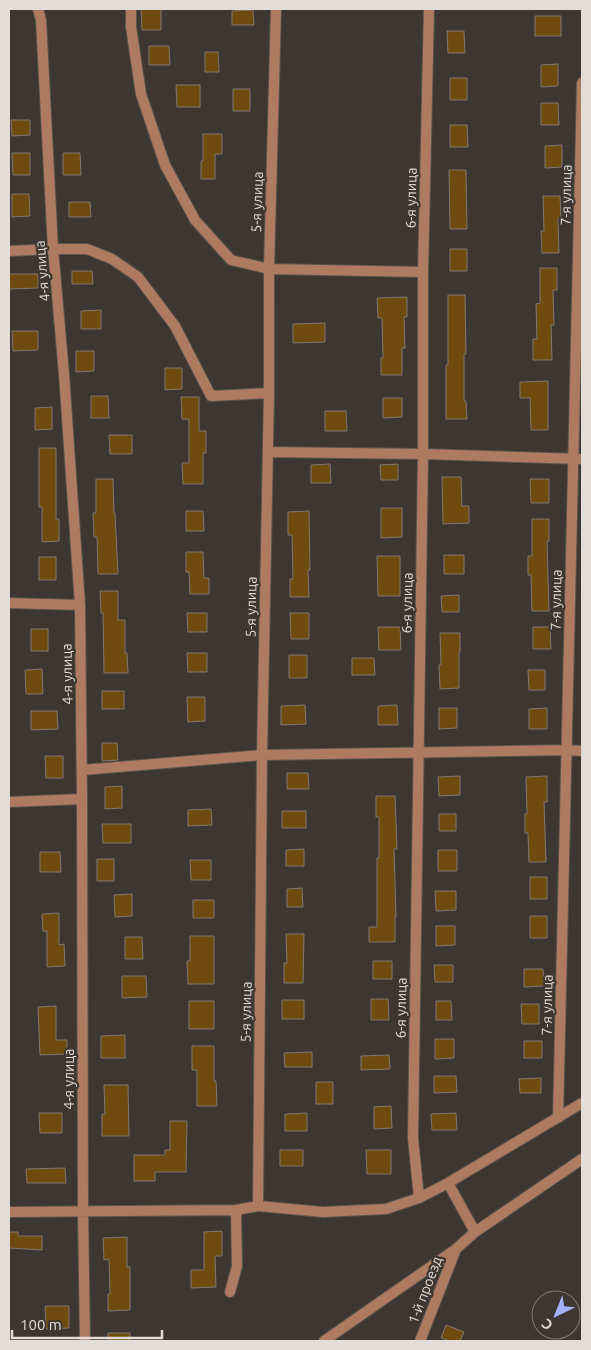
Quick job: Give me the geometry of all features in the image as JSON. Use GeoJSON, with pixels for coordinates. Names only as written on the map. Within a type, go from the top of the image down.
{"type":"FeatureCollection","features":[{"type":"Feature","properties":{"kind":"street","name":"4-я улица"},"geometry":{"type":"LineString","coordinates":[[38,9],[41,20],[53,249],[64,374],[80,605],[82,1211],[85,1341]]}},
{"type":"Feature","properties":{"kind":"street"},"geometry":{"type":"LineString","coordinates":[[131,9],[131,27],[141,94],[165,165],[195,220],[231,260],[269,269],[423,272]]}},
{"type":"Feature","properties":{"kind":"street","name":"5-я улица"},"geometry":{"type":"LineString","coordinates":[[258,1206],[269,269],[276,9]]}},
{"type":"Feature","properties":{"kind":"street","name":"6-я улица"},"geometry":{"type":"LineString","coordinates":[[419,1198],[413,1138],[423,454],[423,272],[429,9]]}},
{"type":"Feature","properties":{"kind":"street","name":"7-я улица"},"geometry":{"type":"LineString","coordinates":[[558,1118],[567,750],[578,459],[582,83]]}},
{"type":"Feature","properties":{"kind":"street"},"geometry":{"type":"LineString","coordinates":[[9,251],[86,249],[112,259],[138,277],[175,326],[211,396],[269,393]]}},
{"type":"Feature","properties":{"kind":"street"},"geometry":{"type":"LineString","coordinates":[[268,452],[578,459]]}},
{"type":"Feature","properties":{"kind":"street"},"geometry":{"type":"LineString","coordinates":[[9,603],[80,605]]}},
{"type":"Feature","properties":{"kind":"street"},"geometry":{"type":"LineString","coordinates":[[82,770],[262,755],[582,750]]}},
{"type":"Feature","properties":{"kind":"street"},"geometry":{"type":"LineString","coordinates":[[9,802],[82,799]]}},
{"type":"Feature","properties":{"kind":"street"},"geometry":{"type":"LineString","coordinates":[[9,1212],[236,1210],[258,1206],[323,1212],[386,1209],[419,1198],[448,1183],[582,1104]]}},
{"type":"Feature","properties":{"kind":"street"},"geometry":{"type":"LineString","coordinates":[[324,1341],[456,1249],[475,1232],[582,1159]]}},
{"type":"Feature","properties":{"kind":"street"},"geometry":{"type":"LineString","coordinates":[[448,1183],[475,1232]]}},
{"type":"Feature","properties":{"kind":"street"},"geometry":{"type":"LineString","coordinates":[[230,1292],[238,1266],[236,1210]]}},
{"type":"Feature","properties":{"kind":"street","name":"1-й проезд"},"geometry":{"type":"LineString","coordinates":[[420,1341],[456,1249]]}},
{"type":"Feature","properties":{"kind":"building"},"geometry":{"type":"Polygon","coordinates":[[[141,9],[161,9],[161,30],[142,30],[141,9]]]}},
{"type":"Feature","properties":{"kind":"building"},"geometry":{"type":"Polygon","coordinates":[[[253,10],[254,25],[232,25],[232,11],[253,10]]]}},
{"type":"Feature","properties":{"kind":"building"},"geometry":{"type":"Polygon","coordinates":[[[535,16],[561,16],[561,36],[535,36],[535,16]]]}},
{"type":"Feature","properties":{"kind":"building"},"geometry":{"type":"Polygon","coordinates":[[[447,31],[464,31],[465,53],[448,53],[447,31]]]}},
{"type":"Feature","properties":{"kind":"building"},"geometry":{"type":"Polygon","coordinates":[[[149,46],[169,46],[170,65],[149,65],[149,46]]]}},
{"type":"Feature","properties":{"kind":"building"},"geometry":{"type":"Polygon","coordinates":[[[205,52],[218,52],[219,72],[205,72],[205,52]]]}},
{"type":"Feature","properties":{"kind":"building"},"geometry":{"type":"Polygon","coordinates":[[[558,64],[558,86],[541,87],[541,65],[558,64]]]}},
{"type":"Feature","properties":{"kind":"building"},"geometry":{"type":"Polygon","coordinates":[[[450,78],[467,78],[467,100],[450,100],[450,78]]]}},
{"type":"Feature","properties":{"kind":"building"},"geometry":{"type":"Polygon","coordinates":[[[176,85],[200,85],[200,107],[177,107],[176,85]]]}},
{"type":"Feature","properties":{"kind":"building"},"geometry":{"type":"Polygon","coordinates":[[[233,89],[250,89],[250,111],[233,111],[233,89]]]}},
{"type":"Feature","properties":{"kind":"building"},"geometry":{"type":"Polygon","coordinates":[[[541,103],[558,103],[559,125],[541,125],[541,103]]]}},
{"type":"Feature","properties":{"kind":"building"},"geometry":{"type":"Polygon","coordinates":[[[11,120],[30,120],[30,135],[12,136],[11,120]]]}},
{"type":"Feature","properties":{"kind":"building"},"geometry":{"type":"Polygon","coordinates":[[[450,125],[467,125],[468,147],[450,147],[450,125]]]}},
{"type":"Feature","properties":{"kind":"building"},"geometry":{"type":"Polygon","coordinates":[[[203,134],[222,134],[222,154],[215,154],[215,179],[201,179],[203,134]]]}},
{"type":"Feature","properties":{"kind":"building"},"geometry":{"type":"Polygon","coordinates":[[[562,145],[562,167],[545,168],[545,146],[562,145]]]}},
{"type":"Feature","properties":{"kind":"building"},"geometry":{"type":"Polygon","coordinates":[[[12,153],[30,153],[30,175],[13,175],[12,153]]]}},
{"type":"Feature","properties":{"kind":"building"},"geometry":{"type":"Polygon","coordinates":[[[63,153],[80,153],[81,175],[63,175],[63,153]]]}},
{"type":"Feature","properties":{"kind":"building"},"geometry":{"type":"Polygon","coordinates":[[[449,170],[466,170],[467,229],[450,229],[449,170]]]}},
{"type":"Feature","properties":{"kind":"building"},"geometry":{"type":"Polygon","coordinates":[[[12,194],[29,194],[30,216],[12,217],[12,194]]]}},
{"type":"Feature","properties":{"kind":"building"},"geometry":{"type":"Polygon","coordinates":[[[543,196],[560,196],[561,218],[558,218],[559,253],[542,253],[541,231],[544,231],[543,196]]]}},
{"type":"Feature","properties":{"kind":"building"},"geometry":{"type":"Polygon","coordinates":[[[69,202],[90,202],[91,217],[69,217],[69,202]]]}},
{"type":"Feature","properties":{"kind":"building"},"geometry":{"type":"Polygon","coordinates":[[[450,249],[467,249],[467,271],[450,271],[450,249]]]}},
{"type":"Feature","properties":{"kind":"building"},"geometry":{"type":"Polygon","coordinates":[[[540,268],[557,268],[557,290],[553,290],[554,325],[551,325],[552,360],[533,360],[533,339],[537,339],[536,304],[540,303],[540,268]]]}},
{"type":"Feature","properties":{"kind":"building"},"geometry":{"type":"Polygon","coordinates":[[[72,271],[92,271],[93,284],[72,284],[72,271]]]}},
{"type":"Feature","properties":{"kind":"building"},"geometry":{"type":"Polygon","coordinates":[[[9,274],[38,274],[38,288],[9,289],[9,274]]]}},
{"type":"Feature","properties":{"kind":"building"},"geometry":{"type":"Polygon","coordinates":[[[448,295],[465,295],[466,354],[464,354],[464,401],[466,401],[467,419],[446,419],[448,295]]]}},
{"type":"Feature","properties":{"kind":"building"},"geometry":{"type":"Polygon","coordinates":[[[407,297],[407,317],[404,317],[405,348],[402,348],[402,375],[381,375],[381,358],[383,358],[382,318],[378,318],[377,298],[407,297]]]}},
{"type":"Feature","properties":{"kind":"building"},"geometry":{"type":"Polygon","coordinates":[[[101,310],[101,329],[81,329],[81,311],[101,310]]]}},
{"type":"Feature","properties":{"kind":"building"},"geometry":{"type":"Polygon","coordinates":[[[325,323],[325,342],[293,343],[293,324],[325,323]]]}},
{"type":"Feature","properties":{"kind":"building"},"geometry":{"type":"Polygon","coordinates":[[[12,331],[38,331],[38,350],[13,351],[12,331]]]}},
{"type":"Feature","properties":{"kind":"building"},"geometry":{"type":"Polygon","coordinates":[[[76,351],[94,351],[94,371],[76,372],[76,351]]]}},
{"type":"Feature","properties":{"kind":"building"},"geometry":{"type":"Polygon","coordinates":[[[165,368],[182,368],[182,389],[165,390],[165,368]]]}},
{"type":"Feature","properties":{"kind":"building"},"geometry":{"type":"Polygon","coordinates":[[[548,381],[548,430],[531,430],[530,398],[520,398],[520,382],[548,381]]]}},
{"type":"Feature","properties":{"kind":"building"},"geometry":{"type":"Polygon","coordinates":[[[91,396],[108,396],[109,418],[91,418],[91,396]]]}},
{"type":"Feature","properties":{"kind":"building"},"geometry":{"type":"Polygon","coordinates":[[[181,397],[199,397],[199,431],[206,431],[206,453],[203,453],[203,484],[183,484],[182,463],[189,463],[189,419],[182,419],[181,397]]]}},
{"type":"Feature","properties":{"kind":"building"},"geometry":{"type":"Polygon","coordinates":[[[383,398],[402,398],[402,417],[383,418],[383,398]]]}},
{"type":"Feature","properties":{"kind":"building"},"geometry":{"type":"Polygon","coordinates":[[[52,407],[52,429],[35,430],[35,408],[52,407]]]}},
{"type":"Feature","properties":{"kind":"building"},"geometry":{"type":"Polygon","coordinates":[[[325,411],[346,411],[347,431],[325,431],[325,411]]]}},
{"type":"Feature","properties":{"kind":"building"},"geometry":{"type":"Polygon","coordinates":[[[109,435],[132,435],[132,454],[110,454],[109,435]]]}},
{"type":"Feature","properties":{"kind":"building"},"geometry":{"type":"Polygon","coordinates":[[[39,448],[56,448],[56,519],[59,519],[59,541],[42,542],[42,507],[39,507],[39,448]]]}},
{"type":"Feature","properties":{"kind":"building"},"geometry":{"type":"Polygon","coordinates":[[[330,464],[331,483],[311,483],[311,465],[330,464]]]}},
{"type":"Feature","properties":{"kind":"building"},"geometry":{"type":"Polygon","coordinates":[[[398,464],[398,480],[381,480],[380,465],[398,464]]]}},
{"type":"Feature","properties":{"kind":"building"},"geometry":{"type":"Polygon","coordinates":[[[442,477],[461,477],[462,506],[469,506],[469,523],[443,524],[442,477]]]}},
{"type":"Feature","properties":{"kind":"building"},"geometry":{"type":"Polygon","coordinates":[[[96,479],[113,479],[118,574],[98,574],[97,537],[94,537],[93,513],[96,513],[96,479]]]}},
{"type":"Feature","properties":{"kind":"building"},"geometry":{"type":"Polygon","coordinates":[[[530,479],[549,479],[549,503],[531,503],[530,479]]]}},
{"type":"Feature","properties":{"kind":"building"},"geometry":{"type":"Polygon","coordinates":[[[381,508],[402,508],[402,537],[381,538],[381,508]]]}},
{"type":"Feature","properties":{"kind":"building"},"geometry":{"type":"Polygon","coordinates":[[[186,511],[203,511],[204,531],[186,531],[186,511]]]}},
{"type":"Feature","properties":{"kind":"building"},"geometry":{"type":"Polygon","coordinates":[[[309,511],[309,597],[290,597],[290,579],[293,579],[292,535],[288,535],[288,512],[309,511]]]}},
{"type":"Feature","properties":{"kind":"building"},"geometry":{"type":"Polygon","coordinates":[[[532,519],[549,519],[549,541],[547,541],[549,611],[532,611],[531,575],[528,575],[528,556],[532,556],[532,519]]]}},
{"type":"Feature","properties":{"kind":"building"},"geometry":{"type":"Polygon","coordinates":[[[186,552],[203,552],[204,578],[209,578],[209,594],[190,594],[189,572],[186,572],[186,552]]]}},
{"type":"Feature","properties":{"kind":"building"},"geometry":{"type":"Polygon","coordinates":[[[444,555],[464,555],[464,574],[444,574],[444,555]]]}},
{"type":"Feature","properties":{"kind":"building"},"geometry":{"type":"Polygon","coordinates":[[[377,556],[400,556],[400,596],[378,596],[377,556]]]}},
{"type":"Feature","properties":{"kind":"building"},"geometry":{"type":"Polygon","coordinates":[[[39,557],[56,557],[56,580],[39,580],[39,557]]]}},
{"type":"Feature","properties":{"kind":"building"},"geometry":{"type":"Polygon","coordinates":[[[100,591],[118,591],[118,620],[125,620],[125,653],[127,653],[128,673],[104,673],[103,613],[101,613],[100,591]]]}},
{"type":"Feature","properties":{"kind":"building"},"geometry":{"type":"Polygon","coordinates":[[[459,595],[459,612],[442,612],[441,596],[459,595]]]}},
{"type":"Feature","properties":{"kind":"building"},"geometry":{"type":"Polygon","coordinates":[[[187,613],[207,613],[207,632],[188,632],[187,613]]]}},
{"type":"Feature","properties":{"kind":"building"},"geometry":{"type":"Polygon","coordinates":[[[290,613],[309,613],[309,639],[291,639],[290,613]]]}},
{"type":"Feature","properties":{"kind":"building"},"geometry":{"type":"Polygon","coordinates":[[[378,627],[400,627],[401,650],[379,650],[378,627]]]}},
{"type":"Feature","properties":{"kind":"building"},"geometry":{"type":"Polygon","coordinates":[[[533,627],[550,627],[551,649],[533,649],[533,627]]]}},
{"type":"Feature","properties":{"kind":"building"},"geometry":{"type":"Polygon","coordinates":[[[31,629],[48,629],[48,651],[31,651],[31,629]]]}},
{"type":"Feature","properties":{"kind":"building"},"geometry":{"type":"Polygon","coordinates":[[[440,633],[460,633],[459,688],[440,689],[440,633]]]}},
{"type":"Feature","properties":{"kind":"building"},"geometry":{"type":"Polygon","coordinates":[[[187,653],[207,653],[207,672],[188,672],[187,653]]]}},
{"type":"Feature","properties":{"kind":"building"},"geometry":{"type":"Polygon","coordinates":[[[289,655],[307,655],[307,678],[289,678],[289,655]]]}},
{"type":"Feature","properties":{"kind":"building"},"geometry":{"type":"Polygon","coordinates":[[[352,658],[374,658],[375,675],[352,675],[352,658]]]}},
{"type":"Feature","properties":{"kind":"building"},"geometry":{"type":"Polygon","coordinates":[[[42,669],[43,694],[26,694],[25,670],[42,669]]]}},
{"type":"Feature","properties":{"kind":"building"},"geometry":{"type":"Polygon","coordinates":[[[528,670],[545,670],[545,690],[529,690],[528,670]]]}},
{"type":"Feature","properties":{"kind":"building"},"geometry":{"type":"Polygon","coordinates":[[[102,691],[124,691],[124,709],[102,709],[102,691]]]}},
{"type":"Feature","properties":{"kind":"building"},"geometry":{"type":"Polygon","coordinates":[[[187,697],[205,697],[205,721],[188,722],[187,697]]]}},
{"type":"Feature","properties":{"kind":"building"},"geometry":{"type":"Polygon","coordinates":[[[305,705],[306,724],[281,725],[281,706],[305,705]]]}},
{"type":"Feature","properties":{"kind":"building"},"geometry":{"type":"Polygon","coordinates":[[[397,705],[398,725],[378,725],[378,706],[397,705]]]}},
{"type":"Feature","properties":{"kind":"building"},"geometry":{"type":"Polygon","coordinates":[[[439,708],[457,708],[457,728],[439,729],[439,708]]]}},
{"type":"Feature","properties":{"kind":"building"},"geometry":{"type":"Polygon","coordinates":[[[547,708],[547,729],[529,729],[529,709],[547,708]]]}},
{"type":"Feature","properties":{"kind":"building"},"geometry":{"type":"Polygon","coordinates":[[[31,711],[57,711],[58,729],[31,730],[31,711]]]}},
{"type":"Feature","properties":{"kind":"building"},"geometry":{"type":"Polygon","coordinates":[[[102,743],[117,743],[118,760],[102,761],[102,743]]]}},
{"type":"Feature","properties":{"kind":"building"},"geometry":{"type":"Polygon","coordinates":[[[45,756],[63,756],[63,778],[46,778],[45,756]]]}},
{"type":"Feature","properties":{"kind":"building"},"geometry":{"type":"Polygon","coordinates":[[[287,773],[308,773],[309,789],[287,789],[287,773]]]}},
{"type":"Feature","properties":{"kind":"building"},"geometry":{"type":"Polygon","coordinates":[[[460,776],[460,795],[439,796],[438,777],[460,776]]]}},
{"type":"Feature","properties":{"kind":"building"},"geometry":{"type":"Polygon","coordinates":[[[547,776],[547,802],[544,802],[546,862],[529,862],[528,833],[525,833],[525,814],[527,814],[526,777],[547,776]]]}},
{"type":"Feature","properties":{"kind":"building"},"geometry":{"type":"Polygon","coordinates":[[[122,786],[122,808],[105,809],[105,787],[122,786]]]}},
{"type":"Feature","properties":{"kind":"building"},"geometry":{"type":"Polygon","coordinates":[[[376,796],[395,796],[397,849],[394,849],[395,942],[369,942],[369,927],[377,927],[379,817],[376,817],[376,796]]]}},
{"type":"Feature","properties":{"kind":"building"},"geometry":{"type":"Polygon","coordinates":[[[211,809],[212,825],[188,826],[188,810],[211,809]]]}},
{"type":"Feature","properties":{"kind":"building"},"geometry":{"type":"Polygon","coordinates":[[[282,811],[306,811],[306,828],[282,828],[282,811]]]}},
{"type":"Feature","properties":{"kind":"building"},"geometry":{"type":"Polygon","coordinates":[[[439,814],[456,814],[456,831],[439,831],[439,814]]]}},
{"type":"Feature","properties":{"kind":"building"},"geometry":{"type":"Polygon","coordinates":[[[102,824],[131,824],[131,843],[103,843],[102,824]]]}},
{"type":"Feature","properties":{"kind":"building"},"geometry":{"type":"Polygon","coordinates":[[[304,849],[304,866],[286,866],[286,850],[304,849]]]}},
{"type":"Feature","properties":{"kind":"building"},"geometry":{"type":"Polygon","coordinates":[[[438,850],[457,850],[457,871],[438,871],[438,850]]]}},
{"type":"Feature","properties":{"kind":"building"},"geometry":{"type":"Polygon","coordinates":[[[40,852],[60,852],[61,872],[40,872],[40,852]]]}},
{"type":"Feature","properties":{"kind":"building"},"geometry":{"type":"Polygon","coordinates":[[[97,859],[114,859],[114,881],[97,881],[97,859]]]}},
{"type":"Feature","properties":{"kind":"building"},"geometry":{"type":"Polygon","coordinates":[[[190,860],[211,860],[211,880],[191,880],[190,860]]]}},
{"type":"Feature","properties":{"kind":"building"},"geometry":{"type":"Polygon","coordinates":[[[530,877],[547,877],[547,899],[530,899],[530,877]]]}},
{"type":"Feature","properties":{"kind":"building"},"geometry":{"type":"Polygon","coordinates":[[[302,888],[303,907],[287,907],[287,889],[302,888]]]}},
{"type":"Feature","properties":{"kind":"building"},"geometry":{"type":"Polygon","coordinates":[[[435,891],[456,891],[456,910],[436,911],[435,891]]]}},
{"type":"Feature","properties":{"kind":"building"},"geometry":{"type":"Polygon","coordinates":[[[132,894],[132,916],[115,917],[114,895],[132,894]]]}},
{"type":"Feature","properties":{"kind":"building"},"geometry":{"type":"Polygon","coordinates":[[[193,900],[214,900],[214,918],[193,918],[193,900]]]}},
{"type":"Feature","properties":{"kind":"building"},"geometry":{"type":"Polygon","coordinates":[[[59,913],[59,945],[64,944],[65,966],[47,967],[47,931],[43,931],[42,914],[59,913]]]}},
{"type":"Feature","properties":{"kind":"building"},"geometry":{"type":"Polygon","coordinates":[[[530,916],[547,916],[547,938],[530,938],[530,916]]]}},
{"type":"Feature","properties":{"kind":"building"},"geometry":{"type":"Polygon","coordinates":[[[436,926],[455,926],[455,945],[436,946],[436,926]]]}},
{"type":"Feature","properties":{"kind":"building"},"geometry":{"type":"Polygon","coordinates":[[[286,934],[304,934],[303,983],[284,983],[284,963],[287,963],[286,934]]]}},
{"type":"Feature","properties":{"kind":"building"},"geometry":{"type":"Polygon","coordinates":[[[190,936],[214,936],[214,984],[188,984],[187,961],[190,961],[190,936]]]}},
{"type":"Feature","properties":{"kind":"building"},"geometry":{"type":"Polygon","coordinates":[[[125,937],[142,937],[143,959],[125,959],[125,937]]]}},
{"type":"Feature","properties":{"kind":"building"},"geometry":{"type":"Polygon","coordinates":[[[373,961],[392,961],[392,979],[373,979],[373,961]]]}},
{"type":"Feature","properties":{"kind":"building"},"geometry":{"type":"Polygon","coordinates":[[[434,965],[453,965],[453,982],[435,982],[434,965]]]}},
{"type":"Feature","properties":{"kind":"building"},"geometry":{"type":"Polygon","coordinates":[[[524,969],[543,969],[544,986],[524,987],[524,969]]]}},
{"type":"Feature","properties":{"kind":"building"},"geometry":{"type":"Polygon","coordinates":[[[122,976],[146,976],[147,997],[122,998],[122,976]]]}},
{"type":"Feature","properties":{"kind":"building"},"geometry":{"type":"Polygon","coordinates":[[[371,999],[388,999],[389,1020],[371,1020],[371,999]]]}},
{"type":"Feature","properties":{"kind":"building"},"geometry":{"type":"Polygon","coordinates":[[[282,1000],[304,1000],[304,1019],[282,1019],[282,1000]]]}},
{"type":"Feature","properties":{"kind":"building"},"geometry":{"type":"Polygon","coordinates":[[[189,1001],[214,1001],[214,1029],[189,1029],[189,1001]]]}},
{"type":"Feature","properties":{"kind":"building"},"geometry":{"type":"Polygon","coordinates":[[[436,1001],[451,1001],[452,1020],[436,1020],[436,1001]]]}},
{"type":"Feature","properties":{"kind":"building"},"geometry":{"type":"Polygon","coordinates":[[[521,1004],[539,1004],[539,1024],[522,1024],[521,1004]]]}},
{"type":"Feature","properties":{"kind":"building"},"geometry":{"type":"Polygon","coordinates":[[[56,1006],[56,1040],[67,1040],[67,1054],[40,1055],[38,1007],[56,1006]]]}},
{"type":"Feature","properties":{"kind":"building"},"geometry":{"type":"Polygon","coordinates":[[[125,1035],[125,1058],[101,1058],[101,1036],[125,1035]]]}},
{"type":"Feature","properties":{"kind":"building"},"geometry":{"type":"Polygon","coordinates":[[[435,1039],[454,1039],[454,1058],[435,1059],[435,1039]]]}},
{"type":"Feature","properties":{"kind":"building"},"geometry":{"type":"Polygon","coordinates":[[[524,1041],[542,1041],[542,1058],[524,1058],[524,1041]]]}},
{"type":"Feature","properties":{"kind":"building"},"geometry":{"type":"Polygon","coordinates":[[[192,1046],[214,1046],[214,1081],[216,1081],[217,1106],[197,1106],[197,1070],[192,1070],[192,1046]]]}},
{"type":"Feature","properties":{"kind":"building"},"geometry":{"type":"Polygon","coordinates":[[[312,1052],[312,1067],[285,1067],[284,1053],[312,1052]]]}},
{"type":"Feature","properties":{"kind":"building"},"geometry":{"type":"Polygon","coordinates":[[[389,1055],[390,1069],[361,1070],[361,1056],[389,1055]]]}},
{"type":"Feature","properties":{"kind":"building"},"geometry":{"type":"Polygon","coordinates":[[[434,1076],[456,1076],[457,1092],[434,1093],[434,1076]]]}},
{"type":"Feature","properties":{"kind":"building"},"geometry":{"type":"Polygon","coordinates":[[[541,1078],[541,1093],[520,1093],[519,1079],[541,1078]]]}},
{"type":"Feature","properties":{"kind":"building"},"geometry":{"type":"Polygon","coordinates":[[[316,1082],[333,1082],[333,1104],[316,1104],[316,1082]]]}},
{"type":"Feature","properties":{"kind":"building"},"geometry":{"type":"Polygon","coordinates":[[[104,1085],[128,1085],[129,1136],[102,1136],[102,1114],[105,1114],[104,1085]]]}},
{"type":"Feature","properties":{"kind":"building"},"geometry":{"type":"Polygon","coordinates":[[[391,1106],[392,1128],[374,1129],[374,1107],[391,1106]]]}},
{"type":"Feature","properties":{"kind":"building"},"geometry":{"type":"Polygon","coordinates":[[[39,1113],[62,1113],[62,1133],[40,1133],[39,1113]]]}},
{"type":"Feature","properties":{"kind":"building"},"geometry":{"type":"Polygon","coordinates":[[[307,1113],[307,1131],[285,1131],[285,1114],[307,1113]]]}},
{"type":"Feature","properties":{"kind":"building"},"geometry":{"type":"Polygon","coordinates":[[[456,1113],[457,1130],[432,1130],[431,1114],[456,1113]]]}},
{"type":"Feature","properties":{"kind":"building"},"geometry":{"type":"Polygon","coordinates":[[[170,1121],[187,1121],[186,1172],[155,1172],[155,1181],[134,1181],[134,1155],[165,1155],[165,1150],[170,1150],[170,1121]]]}},
{"type":"Feature","properties":{"kind":"building"},"geometry":{"type":"Polygon","coordinates":[[[280,1150],[303,1150],[303,1166],[280,1166],[280,1150]]]}},
{"type":"Feature","properties":{"kind":"building"},"geometry":{"type":"Polygon","coordinates":[[[366,1150],[391,1150],[391,1174],[367,1174],[366,1150]]]}},
{"type":"Feature","properties":{"kind":"building"},"geometry":{"type":"Polygon","coordinates":[[[65,1168],[66,1183],[27,1183],[26,1169],[65,1168]]]}},
{"type":"Feature","properties":{"kind":"building"},"geometry":{"type":"Polygon","coordinates":[[[222,1231],[222,1256],[215,1256],[216,1287],[191,1288],[191,1270],[204,1270],[204,1232],[222,1231]]]}},
{"type":"Feature","properties":{"kind":"building"},"geometry":{"type":"Polygon","coordinates":[[[9,1232],[18,1232],[18,1236],[42,1236],[42,1250],[9,1248],[9,1232]]]}},
{"type":"Feature","properties":{"kind":"building"},"geometry":{"type":"Polygon","coordinates":[[[127,1237],[127,1267],[130,1267],[130,1310],[108,1311],[108,1294],[110,1294],[109,1259],[104,1260],[103,1238],[127,1237]]]}},
{"type":"Feature","properties":{"kind":"building"},"geometry":{"type":"Polygon","coordinates":[[[45,1306],[69,1306],[69,1328],[46,1329],[45,1306]]]}},
{"type":"Feature","properties":{"kind":"building"},"geometry":{"type":"Polygon","coordinates":[[[446,1325],[464,1332],[460,1341],[449,1341],[441,1338],[446,1325]]]}},
{"type":"Feature","properties":{"kind":"building"},"geometry":{"type":"Polygon","coordinates":[[[108,1333],[130,1333],[130,1341],[108,1341],[108,1333]]]}}]}
